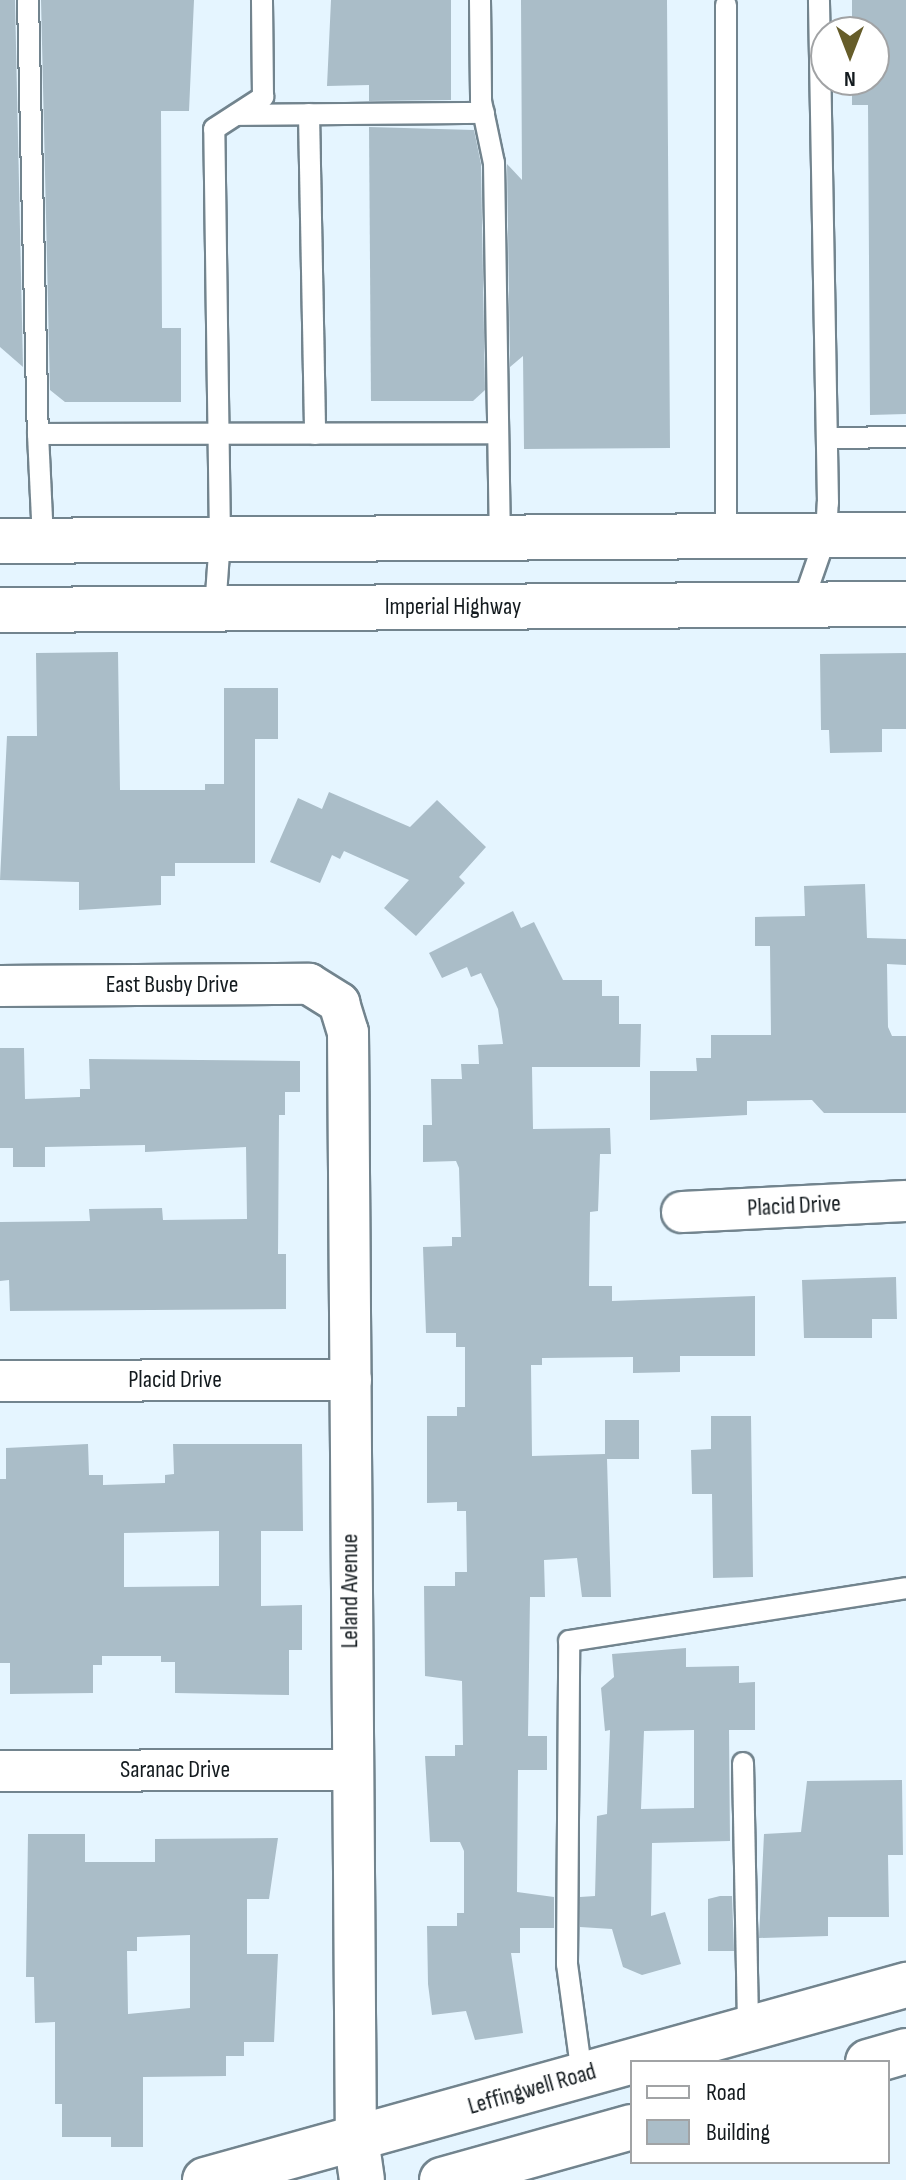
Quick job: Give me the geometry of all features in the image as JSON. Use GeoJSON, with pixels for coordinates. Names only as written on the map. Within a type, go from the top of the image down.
{"type":"FeatureCollection","features":[{"type":"Feature","properties":{"kind":"main road"},"geometry":{"type":"LineString","coordinates":[[0,541],[906,535]]}},
{"type":"Feature","properties":{"kind":"main road","name":"Imperial Highway"},"geometry":{"type":"LineString","coordinates":[[0,610],[906,604]]}},
{"type":"Feature","properties":{"kind":"main road","name":"Leffingwell Road"},"geometry":{"type":"LineString","coordinates":[[636,2060],[906,1985]]}},
{"type":"Feature","properties":{"kind":"main road"},"geometry":{"type":"LineString","coordinates":[[875,2060],[906,2051]]}},
{"type":"Feature","properties":{"kind":"main road","name":"Leffingwell Road"},"geometry":{"type":"LineString","coordinates":[[205,2180],[359,2159],[582,2075],[630,2062]]}},
{"type":"Feature","properties":{"kind":"main road"},"geometry":{"type":"LineString","coordinates":[[442,2180],[630,2128]]}},
{"type":"Feature","properties":{"kind":"street","name":"East Busby Drive"},"geometry":{"type":"LineString","coordinates":[[0,986],[309,984],[339,1003]]}},
{"type":"Feature","properties":{"kind":"street","name":"Leland Avenue"},"geometry":{"type":"LineString","coordinates":[[339,1003],[348,1032],[350,1770],[359,2159]]}},
{"type":"Feature","properties":{"kind":"street","name":"Placid Drive"},"geometry":{"type":"LineString","coordinates":[[682,1212],[906,1201]]}},
{"type":"Feature","properties":{"kind":"street","name":"Placid Drive"},"geometry":{"type":"LineString","coordinates":[[0,1381],[351,1380]]}},
{"type":"Feature","properties":{"kind":"street","name":"Saranac Drive"},"geometry":{"type":"LineString","coordinates":[[0,1771],[350,1770]]}},
{"type":"Feature","properties":{"kind":"lane"},"geometry":{"type":"LineString","coordinates":[[28,0],[43,540]]}},
{"type":"Feature","properties":{"kind":"lane"},"geometry":{"type":"LineString","coordinates":[[215,609],[220,539],[214,129],[263,97],[262,0]]}},
{"type":"Feature","properties":{"kind":"lane"},"geometry":{"type":"LineString","coordinates":[[480,0],[484,113],[494,163],[500,538]]}},
{"type":"Feature","properties":{"kind":"lane"},"geometry":{"type":"LineString","coordinates":[[802,605],[826,536],[828,438],[819,0]]}},
{"type":"Feature","properties":{"kind":"lane"},"geometry":{"type":"LineString","coordinates":[[726,5],[726,537]]}},
{"type":"Feature","properties":{"kind":"lane"},"geometry":{"type":"LineString","coordinates":[[236,115],[484,113]]}},
{"type":"Feature","properties":{"kind":"lane"},"geometry":{"type":"LineString","coordinates":[[309,114],[315,434]]}},
{"type":"Feature","properties":{"kind":"lane"},"geometry":{"type":"LineString","coordinates":[[38,434],[498,433]]}},
{"type":"Feature","properties":{"kind":"lane"},"geometry":{"type":"LineString","coordinates":[[828,438],[906,437]]}},
{"type":"Feature","properties":{"kind":"lane"},"geometry":{"type":"LineString","coordinates":[[582,2075],[567,1964],[569,1641],[906,1588]]}},
{"type":"Feature","properties":{"kind":"lane"},"geometry":{"type":"LineString","coordinates":[[743,1763],[748,2029]]}},
{"type":"Feature","properties":{"kind":"building"},"geometry":{"type":"Polygon","coordinates":[[[0,0],[15,0],[23,367],[0,347],[0,0]]]}},
{"type":"Feature","properties":{"kind":"building"},"geometry":{"type":"Polygon","coordinates":[[[41,0],[194,0],[189,111],[161,111],[162,328],[181,328],[181,402],[65,402],[50,390],[41,0]]]}},
{"type":"Feature","properties":{"kind":"building"},"geometry":{"type":"Polygon","coordinates":[[[331,0],[451,0],[451,100],[369,101],[369,85],[327,86],[331,0]]]}},
{"type":"Feature","properties":{"kind":"building"},"geometry":{"type":"Polygon","coordinates":[[[521,0],[667,0],[670,448],[524,449],[523,356],[510,367],[507,164],[522,180],[521,0]]]}},
{"type":"Feature","properties":{"kind":"building"},"geometry":{"type":"Polygon","coordinates":[[[852,0],[906,0],[906,414],[870,415],[868,105],[852,105],[852,96],[890,96],[890,16],[852,16],[852,0]]]}},
{"type":"Feature","properties":{"kind":"building"},"geometry":{"type":"Polygon","coordinates":[[[369,127],[474,130],[481,164],[485,390],[473,401],[371,401],[369,127]]]}},
{"type":"Feature","properties":{"kind":"building"},"geometry":{"type":"Polygon","coordinates":[[[118,652],[120,790],[205,790],[205,784],[224,784],[224,688],[278,688],[278,739],[255,739],[255,863],[175,863],[175,876],[161,876],[161,905],[79,910],[79,882],[0,880],[7,736],[37,736],[36,653],[118,652]]]}},
{"type":"Feature","properties":{"kind":"building"},"geometry":{"type":"Polygon","coordinates":[[[906,653],[906,729],[882,729],[882,752],[830,753],[829,730],[821,730],[820,654],[906,653]]]}},
{"type":"Feature","properties":{"kind":"building"},"geometry":{"type":"Polygon","coordinates":[[[329,792],[410,827],[437,800],[486,847],[459,877],[465,883],[416,936],[384,908],[409,880],[344,851],[340,859],[332,855],[320,883],[270,862],[298,798],[322,809],[329,792]]]}},
{"type":"Feature","properties":{"kind":"building"},"geometry":{"type":"Polygon","coordinates":[[[865,884],[867,938],[906,939],[906,965],[887,964],[888,1027],[892,1036],[906,1036],[906,1113],[824,1113],[812,1100],[747,1101],[747,1115],[650,1120],[650,1071],[697,1071],[696,1058],[711,1058],[711,1035],[771,1035],[770,946],[755,946],[755,917],[805,916],[804,886],[865,884]]]}},
{"type":"Feature","properties":{"kind":"building"},"geometry":{"type":"Polygon","coordinates":[[[513,911],[521,928],[534,922],[563,980],[602,980],[602,996],[619,996],[619,1024],[641,1024],[640,1067],[532,1067],[533,1129],[610,1128],[611,1154],[600,1154],[598,1211],[590,1212],[589,1286],[612,1286],[612,1301],[755,1296],[755,1356],[680,1356],[680,1372],[633,1373],[633,1357],[542,1358],[542,1365],[531,1365],[532,1456],[605,1454],[605,1420],[639,1420],[639,1459],[607,1459],[611,1597],[582,1597],[577,1558],[544,1560],[545,1597],[530,1597],[528,1736],[547,1736],[547,1770],[518,1770],[517,1892],[554,1897],[554,1928],[520,1928],[520,1953],[511,1953],[523,2033],[475,2040],[466,2011],[432,2015],[428,1984],[427,1926],[457,1926],[457,1913],[464,1913],[464,1851],[460,1842],[430,1842],[425,1756],[455,1756],[455,1745],[463,1745],[462,1681],[425,1676],[424,1586],[455,1586],[455,1572],[467,1572],[466,1511],[457,1511],[457,1502],[427,1503],[427,1416],[457,1416],[457,1407],[465,1407],[465,1347],[456,1347],[456,1333],[426,1333],[423,1247],[452,1246],[452,1237],[461,1237],[459,1168],[456,1161],[423,1162],[423,1125],[432,1125],[431,1079],[462,1079],[461,1064],[479,1064],[478,1045],[503,1044],[498,1009],[481,973],[471,977],[467,967],[442,978],[429,953],[513,911]]]}},
{"type":"Feature","properties":{"kind":"building"},"geometry":{"type":"Polygon","coordinates":[[[0,1048],[24,1048],[25,1099],[80,1097],[80,1089],[90,1089],[89,1059],[300,1061],[300,1092],[285,1092],[285,1115],[279,1115],[278,1254],[286,1254],[286,1309],[10,1311],[9,1280],[0,1281],[0,1222],[90,1221],[89,1209],[162,1208],[163,1220],[247,1219],[246,1147],[145,1152],[145,1145],[45,1147],[45,1167],[13,1167],[13,1148],[0,1148],[0,1048]]]}},
{"type":"Feature","properties":{"kind":"building"},"geometry":{"type":"Polygon","coordinates":[[[896,1277],[897,1319],[872,1319],[872,1338],[804,1338],[802,1280],[896,1277]]]}},
{"type":"Feature","properties":{"kind":"building"},"geometry":{"type":"Polygon","coordinates":[[[711,1416],[751,1416],[753,1577],[713,1578],[712,1494],[692,1494],[691,1450],[711,1449],[711,1416]]]}},
{"type":"Feature","properties":{"kind":"building"},"geometry":{"type":"Polygon","coordinates":[[[88,1444],[89,1475],[103,1475],[103,1485],[165,1483],[165,1475],[174,1474],[173,1444],[302,1444],[303,1531],[261,1531],[261,1606],[302,1605],[302,1650],[289,1650],[289,1695],[175,1693],[175,1662],[161,1662],[161,1656],[102,1656],[102,1665],[93,1665],[93,1693],[10,1694],[10,1663],[0,1663],[0,1479],[6,1479],[6,1448],[88,1444]],[[219,1531],[124,1533],[124,1587],[219,1586],[219,1531]]]}},
{"type":"Feature","properties":{"kind":"building"},"geometry":{"type":"Polygon","coordinates":[[[686,1648],[686,1667],[739,1666],[739,1683],[755,1682],[755,1730],[729,1730],[730,1841],[652,1843],[651,1916],[665,1912],[681,1964],[642,1975],[623,1967],[612,1929],[580,1927],[580,1897],[595,1896],[597,1816],[607,1814],[610,1730],[605,1731],[601,1688],[614,1677],[612,1654],[686,1648]],[[694,1730],[644,1731],[641,1809],[694,1808],[694,1730]]]}},
{"type":"Feature","properties":{"kind":"building"},"geometry":{"type":"Polygon","coordinates":[[[902,1780],[903,1855],[888,1855],[889,1917],[828,1917],[828,1936],[759,1938],[764,1834],[801,1832],[807,1781],[902,1780]]]}},
{"type":"Feature","properties":{"kind":"building"},"geometry":{"type":"Polygon","coordinates":[[[28,1834],[85,1834],[85,1862],[155,1862],[155,1839],[278,1838],[269,1899],[247,1899],[247,1954],[278,1954],[274,2042],[244,2042],[244,2056],[226,2056],[226,2076],[143,2077],[143,2147],[111,2147],[111,2137],[62,2137],[62,2104],[55,2104],[55,2022],[35,2023],[34,1977],[26,1977],[28,1834]],[[190,1935],[137,1937],[137,1951],[127,1951],[128,2014],[190,2008],[190,1935]]]}},
{"type":"Feature","properties":{"kind":"building"},"geometry":{"type":"Polygon","coordinates":[[[732,1896],[734,1951],[708,1951],[708,1899],[732,1896]]]}}]}
